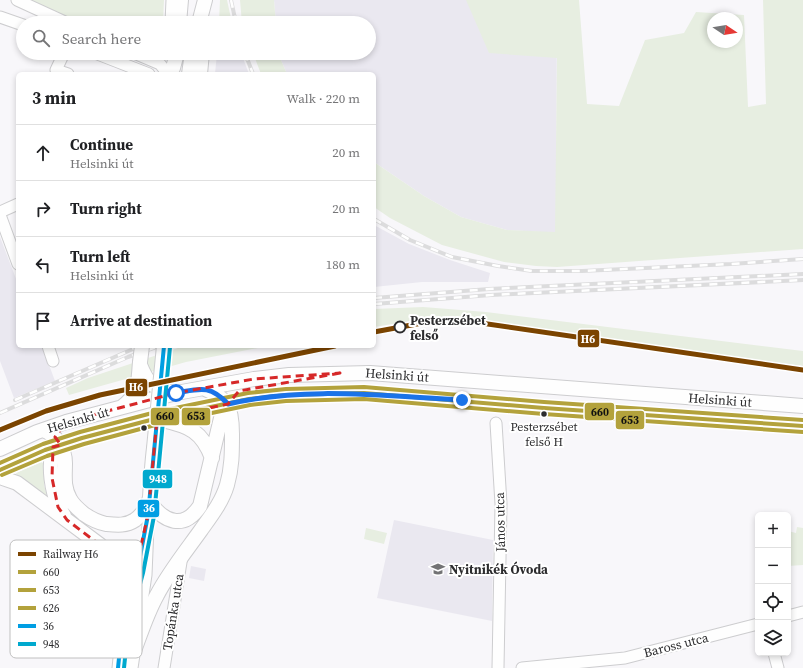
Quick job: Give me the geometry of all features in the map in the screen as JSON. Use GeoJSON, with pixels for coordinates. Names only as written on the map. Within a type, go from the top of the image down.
{"type":"FeatureCollection","features":[{"type":"Feature","properties":{"kind":"main road"},"geometry":{"type":"LineString","coordinates":[[180,16],[181,0]]}},
{"type":"Feature","properties":{"kind":"main road"},"geometry":{"type":"LineString","coordinates":[[195,16],[196,0]]}},
{"type":"Feature","properties":{"kind":"main road"},"geometry":{"type":"LineString","coordinates":[[201,16],[206,0]]}},
{"type":"Feature","properties":{"kind":"main road"},"geometry":{"type":"LineString","coordinates":[[205,16],[206,0]]}},
{"type":"Feature","properties":{"kind":"main road"},"geometry":{"type":"LineString","coordinates":[[170,72],[174,68],[175,60]]}},
{"type":"Feature","properties":{"kind":"main road"},"geometry":{"type":"LineString","coordinates":[[189,72],[191,60]]}},
{"type":"Feature","properties":{"kind":"main road"},"geometry":{"type":"LineString","coordinates":[[200,72],[201,60]]}},
{"type":"Feature","properties":{"kind":"main road"},"geometry":{"type":"LineString","coordinates":[[120,408],[131,400],[136,393],[142,348]]}},
{"type":"Feature","properties":{"kind":"main road"},"geometry":{"type":"LineString","coordinates":[[82,438],[66,461],[64,475],[69,498],[73,505],[93,520],[101,523],[126,524],[136,519],[149,508],[164,348]]}},
{"type":"Feature","properties":{"kind":"main road"},"geometry":{"type":"LineString","coordinates":[[140,364],[150,384],[160,389],[176,393]]}},
{"type":"Feature","properties":{"kind":"main road"},"geometry":{"type":"LineString","coordinates":[[149,508],[171,520],[179,522],[194,515],[200,506],[222,418],[234,394],[239,391],[291,384],[340,373]]}},
{"type":"Feature","properties":{"kind":"main road","name":"Helsinki út"},"geometry":{"type":"LineString","coordinates":[[0,470],[53,440],[66,422],[176,393],[254,379],[289,375],[370,373],[803,406]]}},
{"type":"Feature","properties":{"kind":"main road"},"geometry":{"type":"LineString","coordinates":[[142,629],[157,595],[182,556],[209,519],[227,486],[232,461],[232,425],[228,404],[216,393],[203,388]]}},
{"type":"Feature","properties":{"kind":"main road","name":"Helsinki út"},"geometry":{"type":"LineString","coordinates":[[0,449],[53,440],[82,438],[158,418],[249,399],[286,395],[364,393],[803,426]]}},
{"type":"Feature","properties":{"kind":"main road"},"geometry":{"type":"LineString","coordinates":[[232,425],[237,410],[241,404],[249,399]]}},
{"type":"Feature","properties":{"kind":"main road"},"geometry":{"type":"LineString","coordinates":[[158,418],[189,428],[199,435],[207,446],[212,458]]}},
{"type":"Feature","properties":{"kind":"main road"},"geometry":{"type":"LineString","coordinates":[[53,440],[66,461]]}},
{"type":"Feature","properties":{"kind":"main road"},"geometry":{"type":"LineString","coordinates":[[53,440],[52,478],[54,493],[58,507],[66,520]]}},
{"type":"Feature","properties":{"kind":"main road"},"geometry":{"type":"LineString","coordinates":[[0,477],[17,483],[94,540]]}},
{"type":"Feature","properties":{"kind":"street"},"geometry":{"type":"LineString","coordinates":[[17,0],[52,16]]}},
{"type":"Feature","properties":{"kind":"street"},"geometry":{"type":"LineString","coordinates":[[171,16],[172,0]]}},
{"type":"Feature","properties":{"kind":"street"},"geometry":{"type":"LineString","coordinates":[[0,17],[16,23]]}},
{"type":"Feature","properties":{"kind":"street"},"geometry":{"type":"LineString","coordinates":[[61,60],[56,70],[62,72]]}},
{"type":"Feature","properties":{"kind":"street"},"geometry":{"type":"LineString","coordinates":[[112,60],[142,72]]}},
{"type":"Feature","properties":{"kind":"street"},"geometry":{"type":"LineString","coordinates":[[145,72],[147,60]]}},
{"type":"Feature","properties":{"kind":"street"},"geometry":{"type":"LineString","coordinates":[[151,60],[160,64],[166,72]]}},
{"type":"Feature","properties":{"kind":"street"},"geometry":{"type":"LineString","coordinates":[[168,72],[169,60]]}},
{"type":"Feature","properties":{"kind":"street"},"geometry":{"type":"LineString","coordinates":[[16,205],[0,213],[16,257]]}},
{"type":"Feature","properties":{"kind":"street"},"geometry":{"type":"LineString","coordinates":[[49,348],[53,361]]}},
{"type":"Feature","properties":{"kind":"street","name":"János utca"},"geometry":{"type":"LineString","coordinates":[[496,423],[501,504],[498,668]]}},
{"type":"Feature","properties":{"kind":"street"},"geometry":{"type":"LineString","coordinates":[[142,542],[149,508]]}},
{"type":"Feature","properties":{"kind":"street"},"geometry":{"type":"LineString","coordinates":[[142,600],[146,575],[149,508]]}},
{"type":"Feature","properties":{"kind":"street","name":"Topánka utca"},"geometry":{"type":"LineString","coordinates":[[164,668],[182,556]]}},
{"type":"Feature","properties":{"kind":"street"},"geometry":{"type":"LineString","coordinates":[[791,615],[803,612]]}},
{"type":"Feature","properties":{"kind":"street","name":"Baross utca"},"geometry":{"type":"LineString","coordinates":[[522,668],[625,658],[755,625]]}},
{"type":"Feature","properties":{"kind":"street"},"geometry":{"type":"LineString","coordinates":[[775,656],[778,668]]}},
{"type":"Feature","properties":{"kind":"street"},"geometry":{"type":"LineString","coordinates":[[118,668],[119,658]]}},
{"type":"Feature","properties":{"kind":"street"},"geometry":{"type":"LineString","coordinates":[[132,668],[133,658]]}},
{"type":"Feature","properties":{"kind":"highlighted area"},"geometry":{"type":"Polygon","coordinates":[[[340,373],[239,391],[228,404],[157,419],[148,515],[122,628],[123,591],[116,563],[100,545],[67,520],[58,507],[52,478],[53,447],[61,445],[55,437],[66,422],[176,393],[254,379],[340,373]]]}},
{"type":"Feature","properties":{"kind":"shaded area"},"geometry":{"type":"Polygon","coordinates":[[[24,0],[164,0],[163,16],[62,16],[24,0]]]}},
{"type":"Feature","properties":{"kind":"shaded area"},"geometry":{"type":"Polygon","coordinates":[[[220,0],[227,0],[230,16],[219,16],[220,0]]]}},
{"type":"Feature","properties":{"kind":"shaded area"},"geometry":{"type":"Polygon","coordinates":[[[240,0],[274,0],[275,16],[241,16],[240,0]]]}},
{"type":"Feature","properties":{"kind":"shaded area"},"geometry":{"type":"Polygon","coordinates":[[[274,0],[557,0],[556,233],[507,230],[461,217],[424,196],[376,163],[376,72],[286,72],[281,60],[376,60],[376,16],[275,16],[274,0]]]}},
{"type":"Feature","properties":{"kind":"shaded area"},"geometry":{"type":"Polygon","coordinates":[[[466,0],[579,0],[587,104],[619,106],[645,40],[684,33],[696,12],[707,13],[707,48],[743,48],[744,15],[748,107],[766,104],[763,0],[803,0],[803,249],[557,267],[504,262],[442,245],[390,218],[376,208],[376,163],[424,196],[461,217],[507,230],[555,232],[557,58],[489,53],[466,0]]]}},
{"type":"Feature","properties":{"kind":"shaded area"},"geometry":{"type":"Polygon","coordinates":[[[216,60],[244,60],[248,72],[215,72],[216,60]]]}},
{"type":"Feature","properties":{"kind":"shaded area"},"geometry":{"type":"Polygon","coordinates":[[[256,60],[281,60],[286,72],[260,72],[256,60]]]}},
{"type":"Feature","properties":{"kind":"shaded area"},"geometry":{"type":"Polygon","coordinates":[[[376,226],[409,244],[450,260],[490,273],[488,282],[422,282],[376,287],[376,226]]]}},
{"type":"Feature","properties":{"kind":"shaded area"},"geometry":{"type":"Polygon","coordinates":[[[0,237],[16,279],[16,348],[43,348],[55,381],[14,398],[0,361],[0,237]]]}},
{"type":"Feature","properties":{"kind":"shaded area"},"geometry":{"type":"Polygon","coordinates":[[[423,307],[486,312],[803,351],[803,366],[607,340],[472,319],[429,318],[376,327],[376,309],[423,307]]]}},
{"type":"Feature","properties":{"kind":"shaded area"},"geometry":{"type":"Polygon","coordinates":[[[178,348],[258,348],[186,362],[69,395],[66,388],[88,378],[178,348]]]}},
{"type":"Feature","properties":{"kind":"shaded area"},"geometry":{"type":"Polygon","coordinates":[[[41,462],[45,464],[44,485],[47,496],[45,497],[17,476],[16,473],[41,462]]]}},
{"type":"Feature","properties":{"kind":"shaded area","name":"Nyitnikék Óvoda"},"geometry":{"type":"Polygon","coordinates":[[[394,520],[493,540],[492,621],[377,598],[394,520]]]}},
{"type":"Feature","properties":{"kind":"shaded area"},"geometry":{"type":"Polygon","coordinates":[[[797,527],[803,528],[803,565],[791,566],[791,532],[796,533],[797,527]]]}},
{"type":"Feature","properties":{"kind":"shaded area"},"geometry":{"type":"Polygon","coordinates":[[[366,528],[387,533],[384,544],[364,539],[366,528]]]}},
{"type":"Feature","properties":{"kind":"shaded area"},"geometry":{"type":"Polygon","coordinates":[[[191,566],[206,569],[204,581],[189,578],[191,566]]]}},
{"type":"Feature","properties":{"kind":"railway"},"geometry":{"type":"LineString","coordinates":[[231,0],[234,16]]}},
{"type":"Feature","properties":{"kind":"railway"},"geometry":{"type":"LineString","coordinates":[[248,60],[252,72]]}},
{"type":"Feature","properties":{"kind":"railway"},"geometry":{"type":"LineString","coordinates":[[376,220],[410,240],[452,257],[532,271],[582,271],[803,259]]}},
{"type":"Feature","properties":{"kind":"railway"},"geometry":{"type":"LineString","coordinates":[[376,298],[489,289],[803,274]]}},
{"type":"Feature","properties":{"kind":"railway"},"geometry":{"type":"LineString","coordinates":[[376,304],[491,295],[803,280]]}},
{"type":"Feature","properties":{"kind":"railway"},"geometry":{"type":"LineString","coordinates":[[15,400],[135,348]]}},
{"type":"Feature","properties":{"kind":"railway"},"geometry":{"type":"LineString","coordinates":[[0,413],[128,357],[153,348]]}},
{"type":"Feature","properties":{"kind":"rail line","name":"H6"},"geometry":{"type":"LineString","coordinates":[[376,332],[433,321],[467,321],[803,370]]}},
{"type":"Feature","properties":{"kind":"rail line","name":"H6"},"geometry":{"type":"LineString","coordinates":[[0,430],[46,411],[100,395],[325,348]]}},
{"type":"Feature","properties":{"kind":"transit line","name":"36"},"geometry":{"type":"LineString","coordinates":[[142,546],[148,515],[164,348]]}},
{"type":"Feature","properties":{"kind":"transit line","name":"948"},"geometry":{"type":"LineString","coordinates":[[142,577],[154,516],[170,348]]}},
{"type":"Feature","properties":{"kind":"transit line","name":"626"},"geometry":{"type":"LineString","coordinates":[[0,463],[43,444],[80,432],[156,412],[248,393],[286,389],[364,387],[544,402],[803,420]]}},
{"type":"Feature","properties":{"kind":"transit line","name":"660"},"geometry":{"type":"LineString","coordinates":[[0,470],[45,450],[82,438],[158,418],[249,399],[286,395],[364,393],[544,408],[803,426]]}},
{"type":"Feature","properties":{"kind":"transit line","name":"653"},"geometry":{"type":"LineString","coordinates":[[2,475],[47,456],[84,444],[159,424],[250,405],[286,401],[364,399],[544,414],[803,432]]}},
{"type":"Feature","properties":{"kind":"transit line","name":"36"},"geometry":{"type":"LineString","coordinates":[[118,668],[119,658]]}},
{"type":"Feature","properties":{"kind":"transit line","name":"948"},"geometry":{"type":"LineString","coordinates":[[124,668],[125,658]]}},
{"type":"Feature","properties":{"kind":"place","name":"Pesterzsébet felső"},"geometry":{"type":"Point","coordinates":[400,327]}},
{"type":"Feature","properties":{"kind":"place","name":"Pesterzsébet felső H"},"geometry":{"type":"Point","coordinates":[544,414]}},
{"type":"Feature","properties":{"kind":"place","name":"Nyitnikék Óvoda"},"geometry":{"type":"Point","coordinates":[438,569]}},
{"type":"Feature","properties":{"kind":"route"},"geometry":{"type":"LineString","coordinates":[[176,393],[203,388],[216,393],[228,404],[249,399],[286,395],[338,393],[364,393],[462,400]]}}]}
